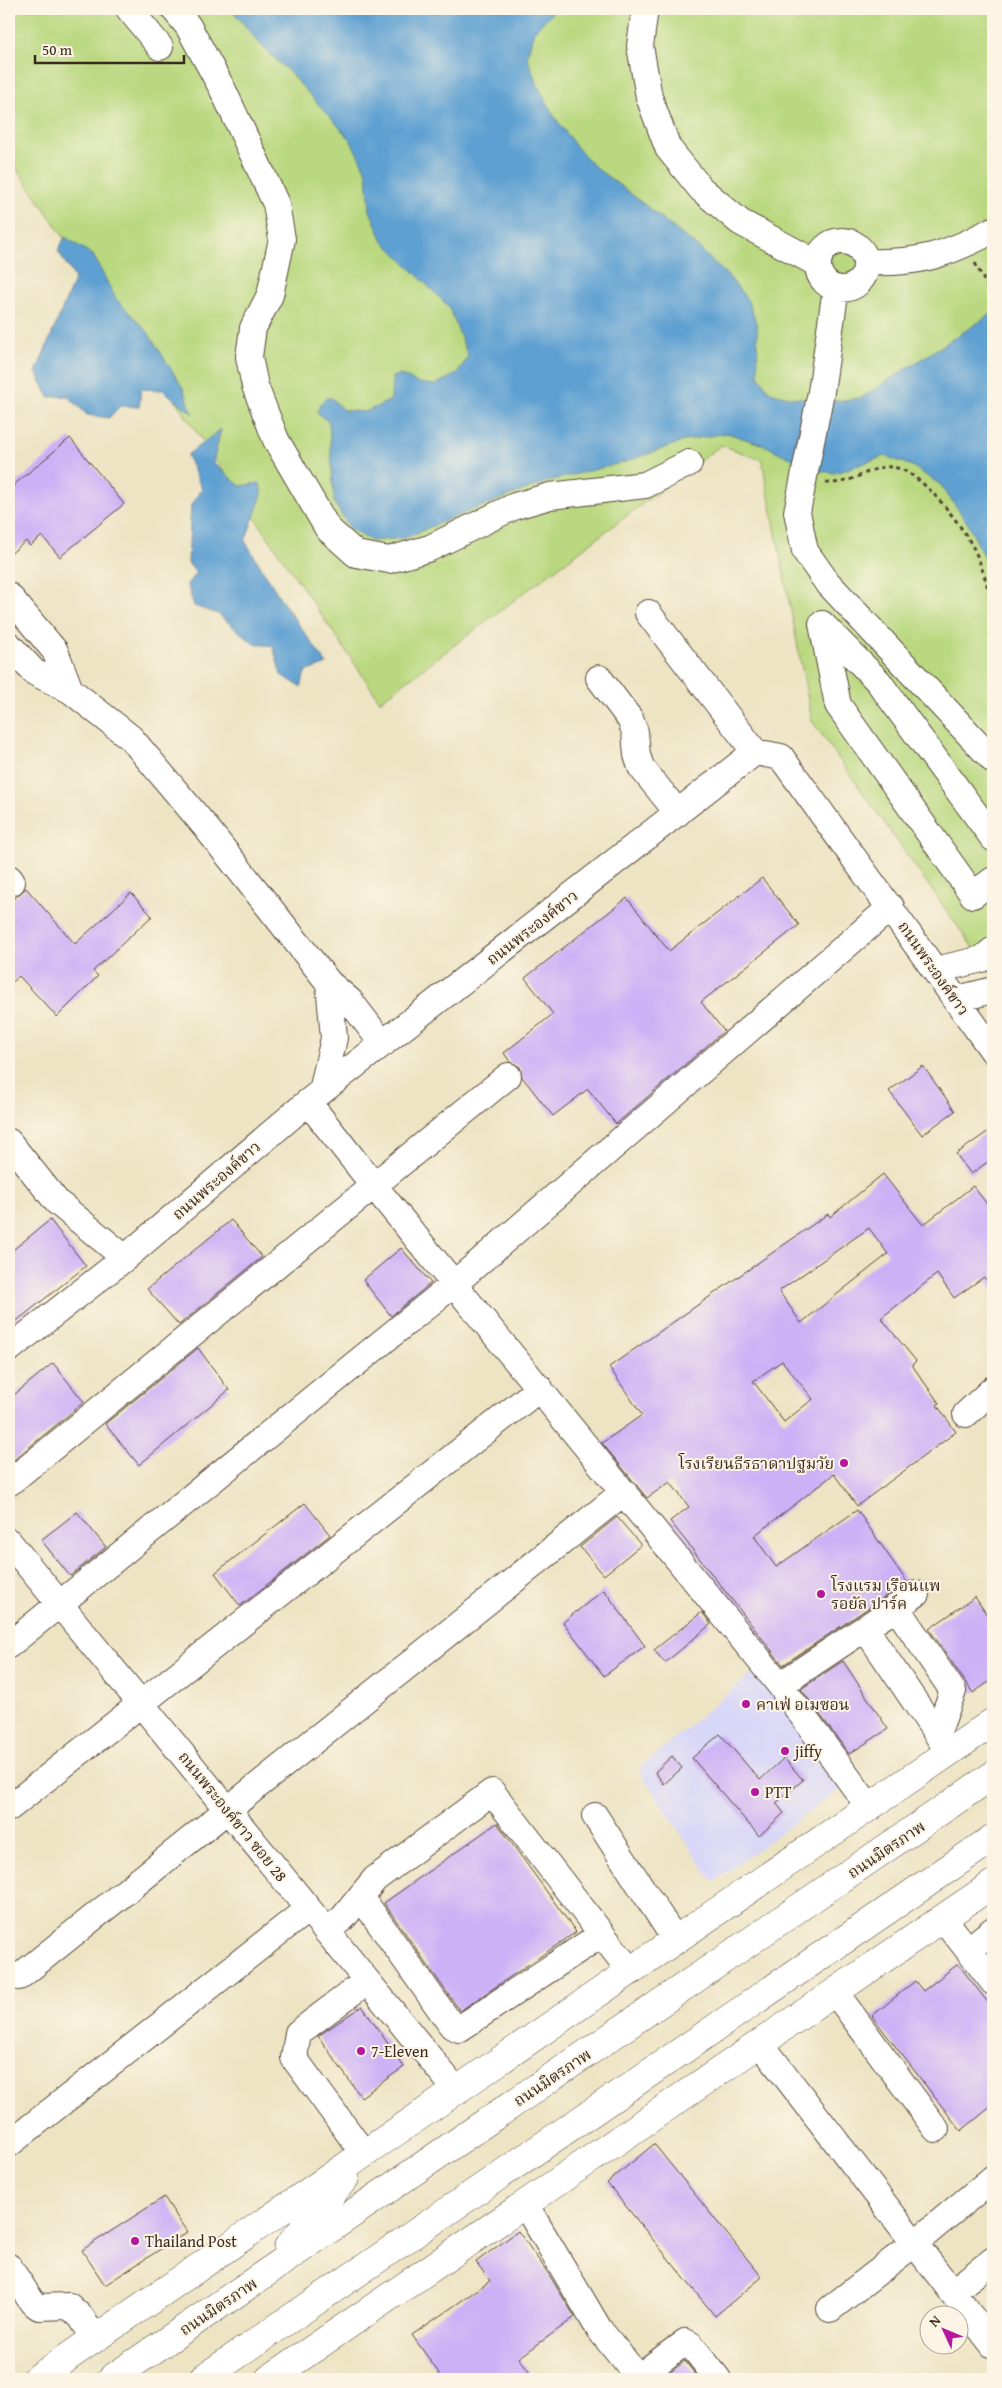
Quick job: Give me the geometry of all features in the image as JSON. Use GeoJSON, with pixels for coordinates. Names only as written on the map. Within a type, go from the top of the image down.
{"type":"FeatureCollection","features":[{"type":"Feature","properties":{"kind":"main road"},"geometry":{"type":"LineString","coordinates":[[36,2379],[870,1808],[943,1743],[993,1722]]}},
{"type":"Feature","properties":{"kind":"main road"},"geometry":{"type":"LineString","coordinates":[[943,1743],[993,1746]]}},
{"type":"Feature","properties":{"kind":"main road","name":"ถนนมิตรภาพ"},"geometry":{"type":"LineString","coordinates":[[111,2379],[993,1775]]}},
{"type":"Feature","properties":{"kind":"main road"},"geometry":{"type":"LineString","coordinates":[[202,2379],[993,1838]]}},
{"type":"Feature","properties":{"kind":"main road"},"geometry":{"type":"LineString","coordinates":[[272,2378],[993,1884]]}},
{"type":"Feature","properties":{"kind":"main road"},"geometry":{"type":"LineString","coordinates":[[268,2271],[364,2154]]}},
{"type":"Feature","properties":{"kind":"main road"},"geometry":{"type":"LineString","coordinates":[[382,2256],[525,2204]]}},
{"type":"Feature","properties":{"kind":"street"},"geometry":{"type":"LineString","coordinates":[[129,9],[160,47]]}},
{"type":"Feature","properties":{"kind":"street"},"geometry":{"type":"LineString","coordinates":[[174,9],[188,26],[223,90],[276,204],[282,239],[270,295],[253,328],[249,356],[254,386],[276,440],[328,529],[356,554],[389,560],[430,548],[515,506],[550,496],[645,485],[689,463]]}},
{"type":"Feature","properties":{"kind":"street"},"geometry":{"type":"LineString","coordinates":[[645,9],[640,46],[649,97],[668,148],[700,189],[740,222],[818,264]]}},
{"type":"Feature","properties":{"kind":"street"},"geometry":{"type":"LineString","coordinates":[[866,262],[899,263],[934,257],[966,245],[993,230]]}},
{"type":"Feature","properties":{"kind":"street"},"geometry":{"type":"LineString","coordinates":[[838,242],[853,244],[864,254],[866,262],[863,276],[858,283],[844,288],[836,288],[823,279],[818,264],[824,250],[838,242]]}},
{"type":"Feature","properties":{"kind":"street"},"geometry":{"type":"LineString","coordinates":[[836,288],[821,392],[797,512],[805,552],[826,580],[993,760]]}},
{"type":"Feature","properties":{"kind":"street"},"geometry":{"type":"LineString","coordinates":[[9,596],[55,651],[70,690]]}},
{"type":"Feature","properties":{"kind":"street"},"geometry":{"type":"LineString","coordinates":[[648,613],[755,752]]}},
{"type":"Feature","properties":{"kind":"street"},"geometry":{"type":"LineString","coordinates":[[993,838],[878,681],[822,624],[838,705],[973,895],[993,880]]}},
{"type":"Feature","properties":{"kind":"street"},"geometry":{"type":"LineString","coordinates":[[9,645],[34,672],[70,690],[130,738],[204,825],[329,983],[350,1001],[383,1044]]}},
{"type":"Feature","properties":{"kind":"street"},"geometry":{"type":"LineString","coordinates":[[599,678],[630,719],[635,732],[637,755],[642,766],[678,813]]}},
{"type":"Feature","properties":{"kind":"street","name":"ถนนพระองค์ขาว"},"geometry":{"type":"LineString","coordinates":[[9,1348],[125,1258],[315,1096],[755,752],[781,757],[993,1051]]}},
{"type":"Feature","properties":{"kind":"street"},"geometry":{"type":"LineString","coordinates":[[9,1645],[455,1283],[891,907]]}},
{"type":"Feature","properties":{"kind":"street"},"geometry":{"type":"LineString","coordinates":[[936,970],[982,959],[993,950]]}},
{"type":"Feature","properties":{"kind":"street"},"geometry":{"type":"LineString","coordinates":[[329,983],[334,1038],[315,1096],[374,1187],[455,1283],[780,1685],[870,1808]]}},
{"type":"Feature","properties":{"kind":"street"},"geometry":{"type":"LineString","coordinates":[[956,999],[993,990]]}},
{"type":"Feature","properties":{"kind":"street"},"geometry":{"type":"LineString","coordinates":[[9,1483],[508,1076]]}},
{"type":"Feature","properties":{"kind":"street"},"geometry":{"type":"LineString","coordinates":[[9,1142],[56,1202],[125,1258]]}},
{"type":"Feature","properties":{"kind":"street"},"geometry":{"type":"LineString","coordinates":[[9,1808],[140,1702],[540,1388]]}},
{"type":"Feature","properties":{"kind":"street"},"geometry":{"type":"LineString","coordinates":[[966,1414],[993,1388]]}},
{"type":"Feature","properties":{"kind":"street"},"geometry":{"type":"LineString","coordinates":[[19,1976],[624,1492]]}},
{"type":"Feature","properties":{"kind":"street","name":"ถนนพระองค์ขาว ซอย 28"},"geometry":{"type":"LineString","coordinates":[[9,1542],[457,2091]]}},
{"type":"Feature","properties":{"kind":"street"},"geometry":{"type":"LineString","coordinates":[[780,1685],[906,1600],[953,1690],[943,1743]]}},
{"type":"Feature","properties":{"kind":"street"},"geometry":{"type":"LineString","coordinates":[[865,1628],[943,1743]]}},
{"type":"Feature","properties":{"kind":"street"},"geometry":{"type":"LineString","coordinates":[[326,1931],[343,1918],[375,1879],[492,1792],[631,1972]]}},
{"type":"Feature","properties":{"kind":"street"},"geometry":{"type":"LineString","coordinates":[[595,1816],[676,1941]]}},
{"type":"Feature","properties":{"kind":"street"},"geometry":{"type":"LineString","coordinates":[[361,1897],[452,2026],[459,2029],[602,1934]]}},
{"type":"Feature","properties":{"kind":"street"},"geometry":{"type":"LineString","coordinates":[[9,2144],[308,1909]]}},
{"type":"Feature","properties":{"kind":"street"},"geometry":{"type":"LineString","coordinates":[[943,1918],[993,1982]]}},
{"type":"Feature","properties":{"kind":"street"},"geometry":{"type":"LineString","coordinates":[[968,1950],[993,1930]]}},
{"type":"Feature","properties":{"kind":"street"},"geometry":{"type":"LineString","coordinates":[[364,2154],[294,2058],[298,2033],[367,1981]]}},
{"type":"Feature","properties":{"kind":"street"},"geometry":{"type":"LineString","coordinates":[[835,1992],[936,2129]]}},
{"type":"Feature","properties":{"kind":"street"},"geometry":{"type":"LineString","coordinates":[[760,2043],[993,2345]]}},
{"type":"Feature","properties":{"kind":"street"},"geometry":{"type":"LineString","coordinates":[[830,2309],[915,2244],[993,2178]]}},
{"type":"Feature","properties":{"kind":"street"},"geometry":{"type":"LineString","coordinates":[[525,2204],[599,2329],[637,2378],[685,2342],[691,2345],[718,2379]]}},
{"type":"Feature","properties":{"kind":"street"},"geometry":{"type":"LineString","coordinates":[[952,2292],[993,2260]]}},
{"type":"Feature","properties":{"kind":"street"},"geometry":{"type":"LineString","coordinates":[[9,2268],[32,2302],[39,2307],[69,2306],[80,2317],[95,2339]]}},
{"type":"Feature","properties":{"kind":"path"},"geometry":{"type":"LineString","coordinates":[[966,245],[993,298]]}},
{"type":"Feature","properties":{"kind":"path"},"geometry":{"type":"LineString","coordinates":[[988,288],[993,288]]}},
{"type":"Feature","properties":{"kind":"path"},"geometry":{"type":"LineString","coordinates":[[804,478],[842,482],[876,469],[893,467],[915,476],[934,492],[973,548],[983,570],[993,607]]}},
{"type":"Feature","properties":{"kind":"shaded area"},"geometry":{"type":"Polygon","coordinates":[[[757,1669],[846,1785],[713,1882],[638,1769],[757,1669]]]}},
{"type":"Feature","properties":{"kind":"green space"},"geometry":{"type":"Polygon","coordinates":[[[9,9],[993,9],[993,976],[812,721],[762,460],[721,445],[380,701],[9,157],[9,9]]]}},
{"type":"Feature","properties":{"kind":"water"},"geometry":{"type":"Polygon","coordinates":[[[231,9],[556,9],[534,31],[527,56],[536,82],[554,116],[574,144],[596,168],[700,249],[731,279],[748,301],[757,325],[758,375],[770,392],[789,397],[836,401],[861,398],[993,313],[993,583],[986,562],[969,525],[941,485],[912,466],[885,456],[835,473],[815,470],[764,445],[727,433],[687,440],[625,462],[549,481],[451,518],[405,538],[372,541],[350,529],[334,502],[329,422],[317,413],[320,404],[326,398],[332,398],[343,410],[365,412],[391,400],[392,377],[401,375],[418,383],[435,385],[458,373],[468,356],[449,307],[383,241],[370,211],[367,173],[350,139],[290,73],[261,45],[231,9]]]}},
{"type":"Feature","properties":{"kind":"water"},"geometry":{"type":"Polygon","coordinates":[[[65,237],[93,255],[116,299],[147,331],[183,388],[193,414],[163,390],[141,389],[139,407],[120,406],[109,418],[87,415],[68,396],[49,397],[36,372],[75,278],[58,251],[65,237]]]}},
{"type":"Feature","properties":{"kind":"water"},"geometry":{"type":"Polygon","coordinates":[[[221,429],[213,463],[240,486],[260,483],[262,495],[245,541],[282,601],[327,664],[305,672],[301,687],[281,675],[273,646],[254,644],[218,614],[194,606],[187,584],[196,573],[188,563],[191,505],[202,489],[187,455],[221,429]]]}},
{"type":"Feature","properties":{"kind":"building"},"geometry":{"type":"Polygon","coordinates":[[[70,438],[124,504],[60,557],[42,536],[30,546],[26,541],[9,555],[9,489],[70,438]]]}},
{"type":"Feature","properties":{"kind":"building"},"geometry":{"type":"Polygon","coordinates":[[[762,878],[799,925],[701,1002],[724,1031],[616,1124],[588,1089],[553,1116],[522,1077],[520,1067],[510,1062],[504,1053],[553,1014],[525,978],[627,898],[669,951],[762,878]]]}},
{"type":"Feature","properties":{"kind":"building"},"geometry":{"type":"Polygon","coordinates":[[[26,888],[75,944],[131,893],[152,916],[93,971],[98,976],[57,1017],[19,976],[9,985],[9,903],[26,888]]]}},
{"type":"Feature","properties":{"kind":"building"},"geometry":{"type":"Polygon","coordinates":[[[923,1066],[955,1111],[922,1135],[889,1091],[923,1066]]]}},
{"type":"Feature","properties":{"kind":"building"},"geometry":{"type":"Polygon","coordinates":[[[993,1128],[993,1158],[971,1174],[956,1154],[993,1128]]]}},
{"type":"Feature","properties":{"kind":"building"},"geometry":{"type":"Polygon","coordinates":[[[883,1174],[923,1225],[973,1186],[993,1212],[993,1290],[984,1277],[954,1298],[937,1274],[881,1318],[916,1361],[912,1365],[939,1403],[937,1405],[956,1432],[857,1506],[834,1474],[754,1536],[776,1567],[857,1510],[907,1582],[783,1665],[670,1521],[689,1507],[670,1482],[647,1498],[602,1443],[642,1415],[609,1367],[828,1214],[830,1217],[883,1174]],[[869,1228],[779,1291],[801,1323],[888,1254],[869,1228]],[[782,1361],[753,1381],[784,1422],[813,1399],[782,1361]]]}},
{"type":"Feature","properties":{"kind":"building"},"geometry":{"type":"Polygon","coordinates":[[[50,1220],[86,1266],[9,1327],[9,1253],[50,1220]]]}},
{"type":"Feature","properties":{"kind":"building"},"geometry":{"type":"Polygon","coordinates":[[[231,1220],[262,1257],[179,1325],[147,1289],[231,1220]]]}},
{"type":"Feature","properties":{"kind":"building"},"geometry":{"type":"Polygon","coordinates":[[[401,1248],[431,1283],[391,1316],[363,1280],[401,1248]]]}},
{"type":"Feature","properties":{"kind":"building"},"geometry":{"type":"Polygon","coordinates":[[[198,1348],[229,1390],[139,1465],[105,1424],[198,1348]]]}},
{"type":"Feature","properties":{"kind":"building"},"geometry":{"type":"Polygon","coordinates":[[[53,1363],[84,1402],[9,1464],[9,1399],[53,1363]]]}},
{"type":"Feature","properties":{"kind":"building"},"geometry":{"type":"Polygon","coordinates":[[[305,1503],[330,1535],[240,1606],[215,1573],[305,1503]]]}},
{"type":"Feature","properties":{"kind":"building"},"geometry":{"type":"Polygon","coordinates":[[[77,1512],[106,1547],[70,1576],[41,1540],[77,1512]]]}},
{"type":"Feature","properties":{"kind":"building"},"geometry":{"type":"Polygon","coordinates":[[[617,1517],[641,1545],[604,1575],[580,1547],[617,1517]]]}},
{"type":"Feature","properties":{"kind":"building"},"geometry":{"type":"Polygon","coordinates":[[[604,1590],[645,1646],[604,1676],[563,1622],[604,1590]]]}},
{"type":"Feature","properties":{"kind":"building"},"geometry":{"type":"Polygon","coordinates":[[[975,1597],[993,1624],[993,1679],[973,1693],[929,1629],[975,1597]]]}},
{"type":"Feature","properties":{"kind":"building"},"geometry":{"type":"Polygon","coordinates":[[[702,1612],[711,1624],[665,1663],[654,1650],[702,1612]]]}},
{"type":"Feature","properties":{"kind":"building"},"geometry":{"type":"Polygon","coordinates":[[[843,1661],[888,1729],[849,1754],[801,1689],[843,1661]]]}},
{"type":"Feature","properties":{"kind":"building","name":"PTT"},"geometry":{"type":"Polygon","coordinates":[[[720,1734],[760,1780],[784,1758],[803,1780],[776,1803],[784,1813],[759,1836],[692,1758],[720,1734]]]}},
{"type":"Feature","properties":{"kind":"building"},"geometry":{"type":"Polygon","coordinates":[[[672,1756],[682,1768],[664,1784],[655,1772],[672,1756]]]}},
{"type":"Feature","properties":{"kind":"building"},"geometry":{"type":"Polygon","coordinates":[[[497,1823],[576,1932],[460,2011],[384,1903],[497,1823]]]}},
{"type":"Feature","properties":{"kind":"building"},"geometry":{"type":"Polygon","coordinates":[[[958,1964],[993,2009],[993,2105],[961,2131],[872,2016],[915,1981],[923,1991],[958,1964]]]}},
{"type":"Feature","properties":{"kind":"building","name":"7-Eleven"},"geometry":{"type":"Polygon","coordinates":[[[362,2006],[404,2067],[361,2097],[318,2036],[362,2006]]]}},
{"type":"Feature","properties":{"kind":"building"},"geometry":{"type":"Polygon","coordinates":[[[654,2144],[762,2277],[715,2316],[607,2183],[654,2144]]]}},
{"type":"Feature","properties":{"kind":"building","name":"Thailand Post"},"geometry":{"type":"Polygon","coordinates":[[[164,2197],[187,2232],[105,2285],[82,2250],[164,2197]]]}},
{"type":"Feature","properties":{"kind":"building"},"geometry":{"type":"Polygon","coordinates":[[[518,2231],[548,2273],[575,2317],[519,2358],[534,2379],[443,2379],[412,2335],[490,2281],[476,2262],[518,2231]]]}},
{"type":"Feature","properties":{"kind":"building"},"geometry":{"type":"Polygon","coordinates":[[[685,2361],[699,2379],[661,2379],[685,2361]]]}},
{"type":"Feature","properties":{"kind":"place","name":"โรงเรียนธีรธาดาปฐมวัย"},"geometry":{"type":"Point","coordinates":[844,1463]}},
{"type":"Feature","properties":{"kind":"place","name":"โรงแรม เรือนแพ รอยัล ปาร์ค"},"geometry":{"type":"Point","coordinates":[821,1594]}},
{"type":"Feature","properties":{"kind":"place","name":"คาเฟ่ อเมซอน"},"geometry":{"type":"Point","coordinates":[746,1704]}},
{"type":"Feature","properties":{"kind":"place","name":"jiffy"},"geometry":{"type":"Point","coordinates":[785,1751]}},
{"type":"Feature","properties":{"kind":"place","name":"PTT"},"geometry":{"type":"Point","coordinates":[755,1792]}},
{"type":"Feature","properties":{"kind":"place","name":"7-Eleven"},"geometry":{"type":"Point","coordinates":[361,2051]}},
{"type":"Feature","properties":{"kind":"place","name":"Thailand Post"},"geometry":{"type":"Point","coordinates":[135,2241]}}]}
